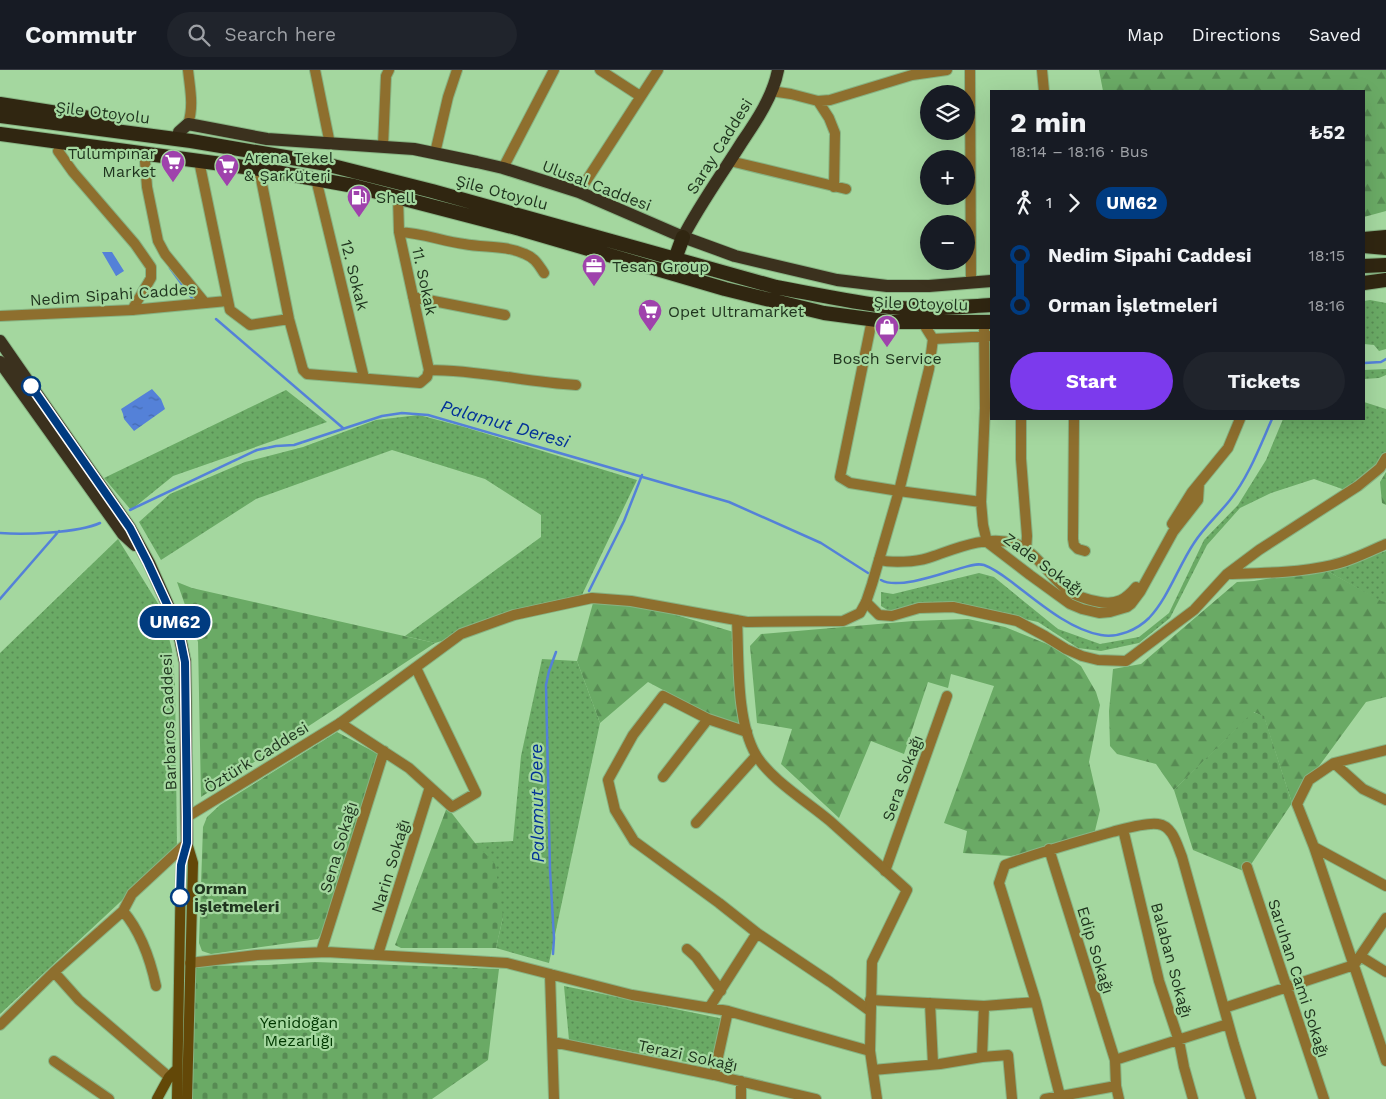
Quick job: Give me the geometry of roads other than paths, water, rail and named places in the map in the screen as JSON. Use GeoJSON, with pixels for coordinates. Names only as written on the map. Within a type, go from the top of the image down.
{"type":"FeatureCollection","features":[{"type":"Feature","properties":{"kind":"highway"},"geometry":{"type":"LineString","coordinates":[[0,104],[183,128],[321,163]]}},
{"type":"Feature","properties":{"kind":"highway","name":"Şile Otoyolu"},"geometry":{"type":"LineString","coordinates":[[0,116],[192,141],[321,163],[442,194],[776,287],[892,307],[944,308],[990,305]]}},
{"type":"Feature","properties":{"kind":"highway","name":"Şile Otoyolu"},"geometry":{"type":"LineString","coordinates":[[0,134],[259,169],[354,186],[520,229],[725,289],[824,313],[872,320],[923,323],[988,322]]}},
{"type":"Feature","properties":{"kind":"highway"},"geometry":{"type":"LineString","coordinates":[[0,144],[145,161],[199,161]]}},
{"type":"Feature","properties":{"kind":"highway"},"geometry":{"type":"LineString","coordinates":[[676,259],[683,237]]}},
{"type":"Feature","properties":{"kind":"highway"},"geometry":{"type":"LineString","coordinates":[[1365,239],[1386,237]]}},
{"type":"Feature","properties":{"kind":"highway"},"geometry":{"type":"LineString","coordinates":[[1365,246],[1386,248]]}},
{"type":"Feature","properties":{"kind":"highway"},"geometry":{"type":"LineString","coordinates":[[1365,257],[1386,255]]}},
{"type":"Feature","properties":{"kind":"highway"},"geometry":{"type":"LineString","coordinates":[[1365,266],[1386,265]]}},
{"type":"Feature","properties":{"kind":"highway"},"geometry":{"type":"LineString","coordinates":[[1365,283],[1386,280]]}},
{"type":"Feature","properties":{"kind":"main road","name":"Saray Caddesi"},"geometry":{"type":"LineString","coordinates":[[683,237],[754,123],[771,91],[778,70]]}},
{"type":"Feature","properties":{"kind":"main road","name":"Ulusal Caddesi"},"geometry":{"type":"LineString","coordinates":[[183,128],[266,139],[414,149],[503,168],[579,192],[683,237],[736,256],[837,280],[887,286],[929,286],[990,281]]}},
{"type":"Feature","properties":{"kind":"main road","name":"Barbaros Caddesi"},"geometry":{"type":"LineString","coordinates":[[0,341],[130,528],[178,628],[185,662],[187,843],[192,863],[190,963],[182,1069],[177,1099]]}},
{"type":"Feature","properties":{"kind":"main road","name":"Barbaros Caddesi"},"geometry":{"type":"LineString","coordinates":[[0,362],[123,534],[141,550]]}},
{"type":"Feature","properties":{"kind":"main road","name":"Barbaros Caddesi"},"geometry":{"type":"LineString","coordinates":[[187,843],[181,865],[180,961],[182,1069],[187,1099]]}},
{"type":"Feature","properties":{"kind":"main road"},"geometry":{"type":"LineString","coordinates":[[180,961],[190,963]]}},
{"type":"Feature","properties":{"kind":"main road"},"geometry":{"type":"LineString","coordinates":[[157,1099],[169,1077],[182,1069]]}},
{"type":"Feature","properties":{"kind":"street"},"geometry":{"type":"LineString","coordinates":[[183,128],[191,114],[192,104],[188,70]]}},
{"type":"Feature","properties":{"kind":"street"},"geometry":{"type":"LineString","coordinates":[[315,70],[330,144]]}},
{"type":"Feature","properties":{"kind":"street"},"geometry":{"type":"LineString","coordinates":[[435,153],[448,98],[457,70]]}},
{"type":"Feature","properties":{"kind":"street"},"geometry":{"type":"LineString","coordinates":[[503,168],[554,70]]}},
{"type":"Feature","properties":{"kind":"street"},"geometry":{"type":"LineString","coordinates":[[600,70],[640,96]]}},
{"type":"Feature","properties":{"kind":"street"},"geometry":{"type":"LineString","coordinates":[[579,192],[658,70]]}},
{"type":"Feature","properties":{"kind":"street"},"geometry":{"type":"LineString","coordinates":[[771,91],[818,101],[830,100],[912,75],[947,70]]}},
{"type":"Feature","properties":{"kind":"street"},"geometry":{"type":"LineString","coordinates":[[970,70],[971,283]]}},
{"type":"Feature","properties":{"kind":"street"},"geometry":{"type":"LineString","coordinates":[[1042,70],[1044,90]]}},
{"type":"Feature","properties":{"kind":"street"},"geometry":{"type":"LineString","coordinates":[[382,146],[385,72]]}},
{"type":"Feature","properties":{"kind":"street"},"geometry":{"type":"LineString","coordinates":[[818,101],[829,118],[835,133],[834,187]]}},
{"type":"Feature","properties":{"kind":"street"},"geometry":{"type":"LineString","coordinates":[[58,151],[73,172],[135,244],[151,267],[151,278],[132,310]]}},
{"type":"Feature","properties":{"kind":"street"},"geometry":{"type":"LineString","coordinates":[[145,161],[147,187],[158,241],[165,254],[205,303]]}},
{"type":"Feature","properties":{"kind":"street"},"geometry":{"type":"LineString","coordinates":[[199,161],[230,310],[250,324],[289,319]]}},
{"type":"Feature","properties":{"kind":"street"},"geometry":{"type":"LineString","coordinates":[[730,161],[846,189]]}},
{"type":"Feature","properties":{"kind":"street"},"geometry":{"type":"LineString","coordinates":[[259,169],[289,319],[303,370],[308,374],[420,383],[427,377],[429,370],[480,372],[576,386]]}},
{"type":"Feature","properties":{"kind":"street","name":"12. Sokak"},"geometry":{"type":"LineString","coordinates":[[316,180],[364,378]]}},
{"type":"Feature","properties":{"kind":"street","name":"11. Sokak"},"geometry":{"type":"LineString","coordinates":[[398,197],[399,232],[429,370]]}},
{"type":"Feature","properties":{"kind":"street"},"geometry":{"type":"LineString","coordinates":[[399,232],[411,232],[465,245],[500,246],[524,253],[535,259],[544,273]]}},
{"type":"Feature","properties":{"kind":"street"},"geometry":{"type":"LineString","coordinates":[[413,297],[505,315]]}},
{"type":"Feature","properties":{"kind":"street","name":"Nedim Sipahi Caddes"},"geometry":{"type":"LineString","coordinates":[[0,316],[132,310],[227,301]]}},
{"type":"Feature","properties":{"kind":"street"},"geometry":{"type":"LineString","coordinates":[[872,320],[840,477],[850,483],[899,492],[981,502]]}},
{"type":"Feature","properties":{"kind":"street","name":"Zade Sokağı"},"geometry":{"type":"LineString","coordinates":[[988,322],[981,502],[987,542],[1070,604],[1099,613],[1120,610],[1131,604],[1148,578],[1173,532],[1198,500],[1199,484]]}},
{"type":"Feature","properties":{"kind":"street"},"geometry":{"type":"LineString","coordinates":[[923,323],[933,339],[929,370],[899,492],[866,602],[879,615],[892,616],[919,608],[953,607],[988,613],[1017,621],[1082,656],[1098,660],[1126,660],[1194,610],[1227,574],[1259,550],[1358,486],[1380,468],[1386,458]]}},
{"type":"Feature","properties":{"kind":"street"},"geometry":{"type":"LineString","coordinates":[[933,339],[988,336]]}},
{"type":"Feature","properties":{"kind":"street"},"geometry":{"type":"LineString","coordinates":[[1021,420],[1020,459],[1027,536],[1026,551]]}},
{"type":"Feature","properties":{"kind":"street"},"geometry":{"type":"LineString","coordinates":[[1074,420],[1074,545],[1078,549],[1086,550]]}},
{"type":"Feature","properties":{"kind":"street"},"geometry":{"type":"LineString","coordinates":[[879,560],[896,562],[927,559],[966,546],[1001,540],[1016,544],[1026,551],[1042,564],[1066,590],[1092,601],[1118,602],[1128,596],[1139,584],[1170,526],[1192,492],[1228,448],[1240,420]]}},
{"type":"Feature","properties":{"kind":"street"},"geometry":{"type":"LineString","coordinates":[[1227,574],[1292,572],[1333,565],[1363,555],[1386,544]]}},
{"type":"Feature","properties":{"kind":"street","name":"Öztürk Caddesi"},"geometry":{"type":"LineString","coordinates":[[187,817],[340,723],[461,634],[514,615],[592,598],[631,601],[748,622],[842,621],[860,613],[866,602]]}},
{"type":"Feature","properties":{"kind":"street"},"geometry":{"type":"LineString","coordinates":[[737,620],[742,707],[747,732],[756,756],[776,777],[830,821],[907,890],[872,962],[870,1051],[877,1099]]}},
{"type":"Feature","properties":{"kind":"street"},"geometry":{"type":"LineString","coordinates":[[340,723],[409,768],[452,808],[476,794],[416,668]]}},
{"type":"Feature","properties":{"kind":"street"},"geometry":{"type":"LineString","coordinates":[[747,732],[708,719],[663,696],[633,735],[608,780],[615,810],[634,841],[757,933],[830,982],[870,1012]]}},
{"type":"Feature","properties":{"kind":"street","name":"Sera Sokağı"},"geometry":{"type":"LineString","coordinates":[[885,870],[947,696]]}},
{"type":"Feature","properties":{"kind":"street"},"geometry":{"type":"LineString","coordinates":[[662,777],[708,719]]}},
{"type":"Feature","properties":{"kind":"street"},"geometry":{"type":"LineString","coordinates":[[1386,750],[1334,763],[1309,780],[1297,804],[1314,847],[1386,1061]]}},
{"type":"Feature","properties":{"kind":"street","name":"Sena Sokağı"},"geometry":{"type":"LineString","coordinates":[[321,952],[384,751]]}},
{"type":"Feature","properties":{"kind":"street"},"geometry":{"type":"LineString","coordinates":[[696,823],[756,756]]}},
{"type":"Feature","properties":{"kind":"street"},"geometry":{"type":"LineString","coordinates":[[1334,763],[1363,788],[1386,800]]}},
{"type":"Feature","properties":{"kind":"street","name":"Narin Sokağı"},"geometry":{"type":"LineString","coordinates":[[378,954],[430,787]]}},
{"type":"Feature","properties":{"kind":"street"},"geometry":{"type":"LineString","coordinates":[[1060,1096],[1036,1002],[999,884],[1004,865],[1049,849],[1123,829],[1158,824],[1167,828],[1174,837],[1191,886],[1228,1024],[1252,1099]]}},
{"type":"Feature","properties":{"kind":"street","name":"Balaban Sokağı"},"geometry":{"type":"LineString","coordinates":[[1123,829],[1159,981],[1179,1041],[1193,1099]]}},
{"type":"Feature","properties":{"kind":"street"},"geometry":{"type":"LineString","coordinates":[[0,1025],[54,972],[123,911],[132,894],[187,843]]}},
{"type":"Feature","properties":{"kind":"street"},"geometry":{"type":"LineString","coordinates":[[1314,847],[1386,886]]}},
{"type":"Feature","properties":{"kind":"street","name":"Edip Sokağı"},"geometry":{"type":"LineString","coordinates":[[1049,849],[1115,1060],[1116,1086],[1119,1099]]}},
{"type":"Feature","properties":{"kind":"street","name":"Saruhan Cami Sokağı"},"geometry":{"type":"LineString","coordinates":[[1247,867],[1324,1099]]}},
{"type":"Feature","properties":{"kind":"street"},"geometry":{"type":"LineString","coordinates":[[123,911],[134,924],[144,946],[156,986]]}},
{"type":"Feature","properties":{"kind":"street"},"geometry":{"type":"LineString","coordinates":[[1224,1008],[1354,965],[1386,918]]}},
{"type":"Feature","properties":{"kind":"street"},"geometry":{"type":"LineString","coordinates":[[709,1008],[757,933]]}},
{"type":"Feature","properties":{"kind":"street"},"geometry":{"type":"LineString","coordinates":[[687,949],[696,957],[721,992]]}},
{"type":"Feature","properties":{"kind":"street"},"geometry":{"type":"LineString","coordinates":[[190,963],[257,955],[321,952],[507,962],[632,995],[728,1011],[870,1051]]}},
{"type":"Feature","properties":{"kind":"street"},"geometry":{"type":"LineString","coordinates":[[1360,956],[1386,972]]}},
{"type":"Feature","properties":{"kind":"street"},"geometry":{"type":"LineString","coordinates":[[54,972],[79,1000],[169,1077]]}},
{"type":"Feature","properties":{"kind":"street"},"geometry":{"type":"LineString","coordinates":[[550,974],[554,1099]]}},
{"type":"Feature","properties":{"kind":"street"},"geometry":{"type":"LineString","coordinates":[[870,1000],[984,1006],[1036,1002]]}},
{"type":"Feature","properties":{"kind":"street"},"geometry":{"type":"LineString","coordinates":[[930,1003],[933,1064]]}},
{"type":"Feature","properties":{"kind":"street"},"geometry":{"type":"LineString","coordinates":[[982,1057],[984,1006]]}},
{"type":"Feature","properties":{"kind":"street"},"geometry":{"type":"LineString","coordinates":[[714,1075],[728,1011]]}},
{"type":"Feature","properties":{"kind":"street"},"geometry":{"type":"LineString","coordinates":[[1115,1060],[1228,1024]]}},
{"type":"Feature","properties":{"kind":"street","name":"Terazi Sokağı"},"geometry":{"type":"LineString","coordinates":[[553,1042],[742,1081],[816,1099]]}},
{"type":"Feature","properties":{"kind":"street"},"geometry":{"type":"LineString","coordinates":[[874,1070],[1008,1055],[1012,1099]]}},
{"type":"Feature","properties":{"kind":"street"},"geometry":{"type":"LineString","coordinates":[[54,1061],[109,1099]]}},
{"type":"Feature","properties":{"kind":"street"},"geometry":{"type":"LineString","coordinates":[[741,1099],[742,1081]]}},
{"type":"Feature","properties":{"kind":"street"},"geometry":{"type":"LineString","coordinates":[[1045,1099],[1116,1086]]}},
{"type":"Feature","properties":{"kind":"water"},"geometry":{"type":"Polygon","coordinates":[[[102,252],[112,252],[124,271],[116,276],[102,252]]]}},
{"type":"Feature","properties":{"kind":"water"},"geometry":{"type":"Polygon","coordinates":[[[152,389],[161,399],[165,409],[134,431],[124,419],[121,409],[152,389]]]}},
{"type":"Feature","properties":{"kind":"waterway"},"geometry":{"type":"LineString","coordinates":[[170,268],[192,298]]}},
{"type":"Feature","properties":{"kind":"waterway"},"geometry":{"type":"LineString","coordinates":[[216,319],[343,428]]}},
{"type":"Feature","properties":{"kind":"waterway","name":"Palamut Deresi"},"geometry":{"type":"LineString","coordinates":[[1365,363],[1381,362],[1386,359]]}},
{"type":"Feature","properties":{"kind":"waterway","name":"Palamut Deresi"},"geometry":{"type":"LineString","coordinates":[[130,510],[257,450],[294,445],[382,416],[402,413],[428,415],[729,502],[821,543],[868,573]]}},
{"type":"Feature","properties":{"kind":"waterway","name":"Palamut Deresi"},"geometry":{"type":"LineString","coordinates":[[881,580],[896,583],[906,582],[980,564],[1000,573],[1055,614],[1078,627],[1089,632],[1107,636],[1127,632],[1144,622],[1156,610],[1194,543],[1237,491],[1254,461],[1272,420]]}},
{"type":"Feature","properties":{"kind":"waterway","name":"Palamut Dere"},"geometry":{"type":"LineString","coordinates":[[589,591],[624,521],[642,475]]}},
{"type":"Feature","properties":{"kind":"waterway"},"geometry":{"type":"LineString","coordinates":[[0,533],[23,534],[65,531],[100,523]]}},
{"type":"Feature","properties":{"kind":"waterway","name":"Palamut Dere"},"geometry":{"type":"LineString","coordinates":[[0,599],[59,531]]}},
{"type":"Feature","properties":{"kind":"waterway","name":"Palamut Dere"},"geometry":{"type":"LineString","coordinates":[[553,954],[546,685],[556,652]]}},
{"type":"Feature","properties":{"kind":"place","name":"Tulumpınar Market"},"geometry":{"type":"Point","coordinates":[173,183]}},
{"type":"Feature","properties":{"kind":"place","name":"Arena Tekel & Şarküteri"},"geometry":{"type":"Point","coordinates":[227,187]}},
{"type":"Feature","properties":{"kind":"place","name":"Shell"},"geometry":{"type":"Point","coordinates":[359,218]}},
{"type":"Feature","properties":{"kind":"place","name":"Tesan Group"},"geometry":{"type":"Point","coordinates":[594,287]}},
{"type":"Feature","properties":{"kind":"place","name":"Opet Ultramarket"},"geometry":{"type":"Point","coordinates":[650,332]}},
{"type":"Feature","properties":{"kind":"place","name":"Bosch Service"},"geometry":{"type":"Point","coordinates":[887,348]}},
{"type":"Feature","properties":{"kind":"place","name":"Orman İşletmeleri"},"geometry":{"type":"Point","coordinates":[180,897]}},
{"type":"Feature","properties":{"kind":"park label","name":"Yenidoğan Mezarlığı"},"geometry":{"type":"Point","coordinates":[299,1031]}}]}
